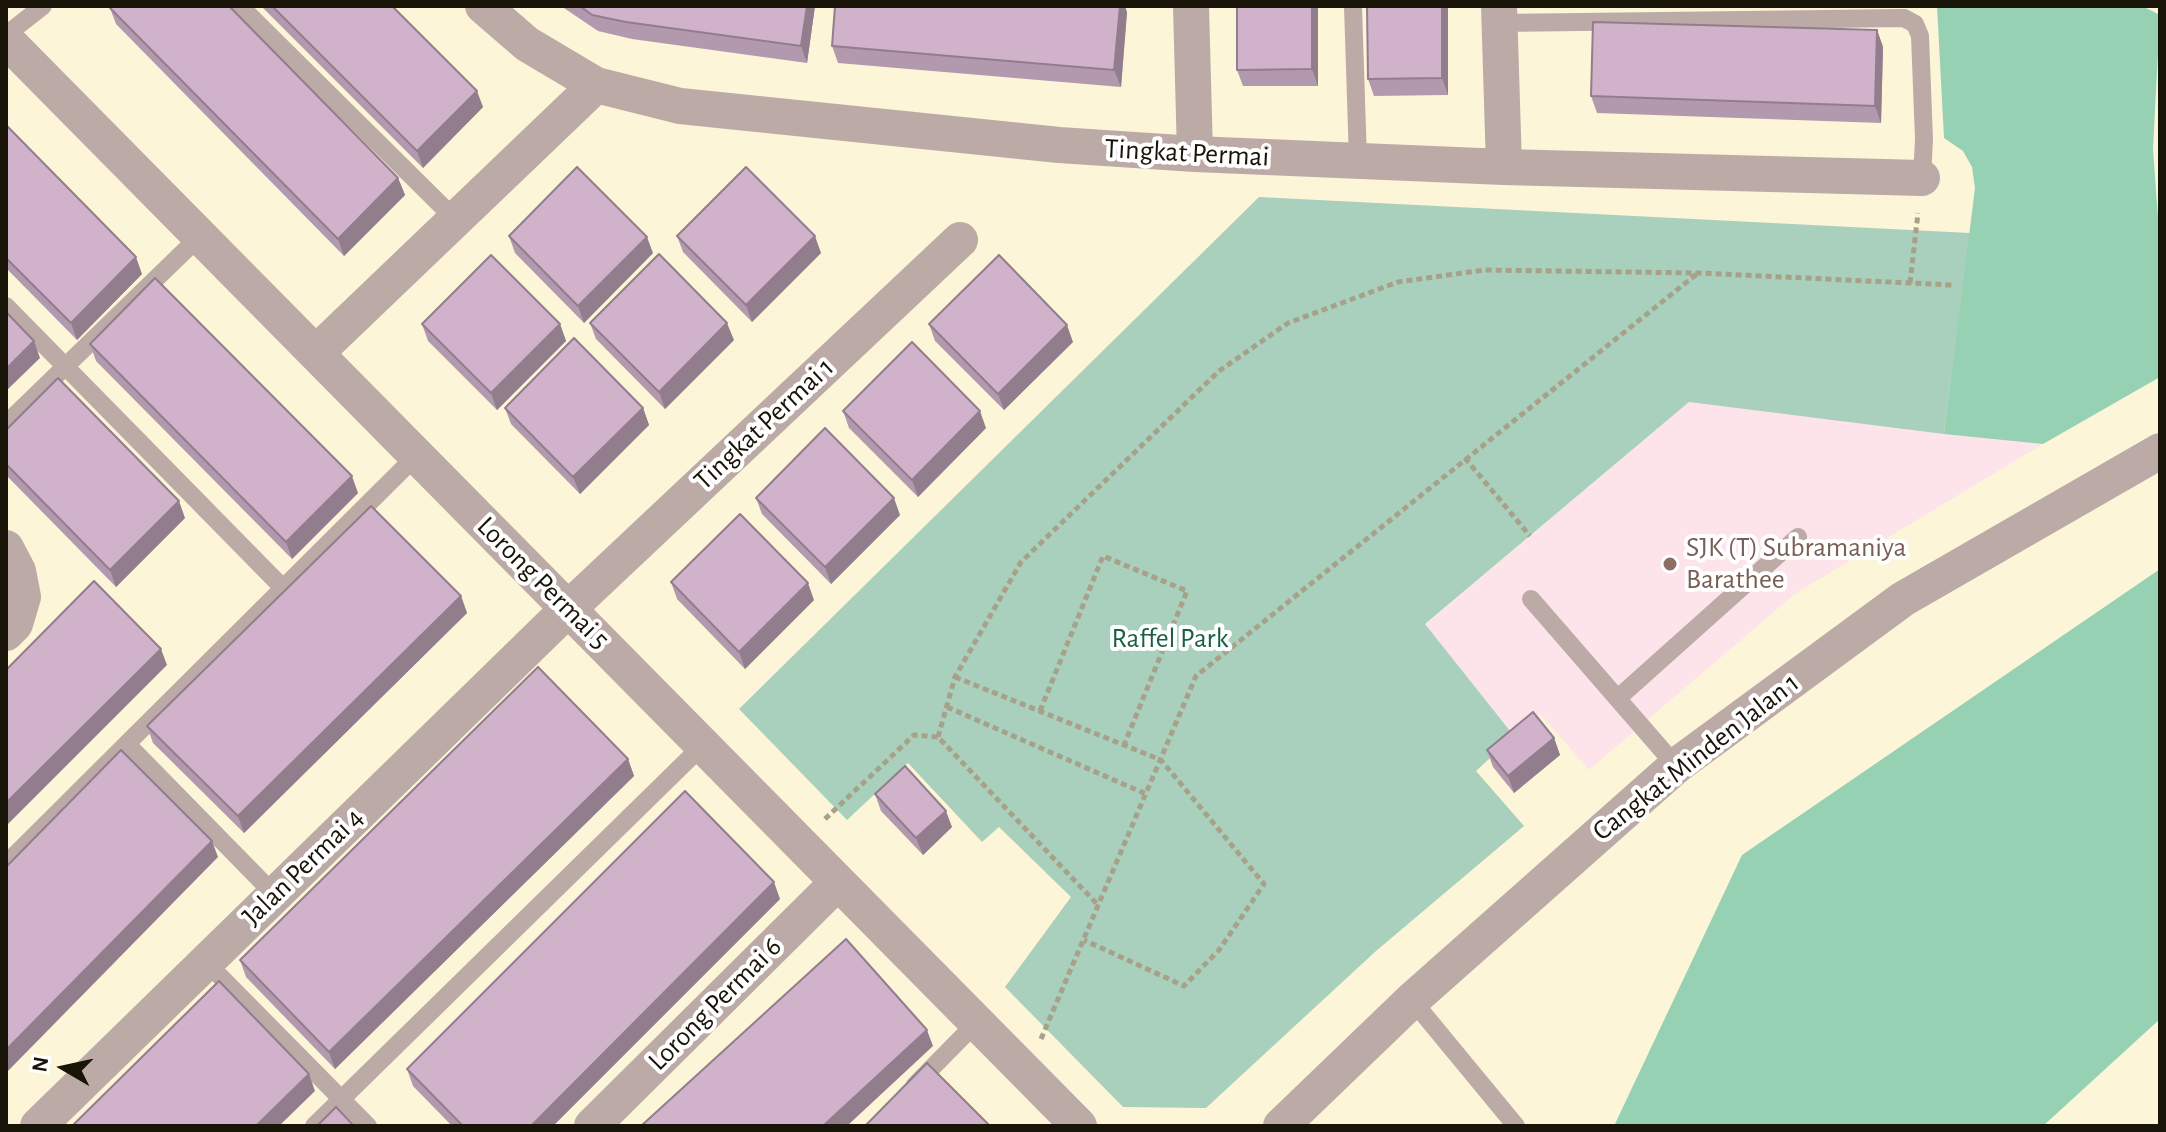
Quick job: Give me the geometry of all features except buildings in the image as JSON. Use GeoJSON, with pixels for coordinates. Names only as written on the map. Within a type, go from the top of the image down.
{"type":"FeatureCollection","features":[{"type":"Feature","properties":{"kind":"street","name":"Tingkat Permai"},"geometry":{"type":"LineString","coordinates":[[483,6],[527,44],[596,85],[680,106],[1059,145],[1504,167],[1920,193]]}},
{"type":"Feature","properties":{"kind":"street"},"geometry":{"type":"LineString","coordinates":[[1191,6],[1195,154]]}},
{"type":"Feature","properties":{"kind":"street"},"geometry":{"type":"LineString","coordinates":[[1500,14],[1504,167]]}},
{"type":"Feature","properties":{"kind":"street","name":"Lorong Permai 5"},"geometry":{"type":"LineString","coordinates":[[6,37],[1079,1126]]}},
{"type":"Feature","properties":{"kind":"street"},"geometry":{"type":"LineString","coordinates":[[316,353],[596,85]]}},
{"type":"Feature","properties":{"kind":"street","name":"Tingkat Permai 1"},"geometry":{"type":"LineString","coordinates":[[568,609],[960,240]]}},
{"type":"Feature","properties":{"kind":"street","name":"Cangkat Minden Jalan 1"},"geometry":{"type":"LineString","coordinates":[[1281,1126],[1412,1000],[1676,766],[1903,599],[2160,451]]}},
{"type":"Feature","properties":{"kind":"street"},"geometry":{"type":"LineString","coordinates":[[6,548],[18,571],[23,597],[15,624],[6,633]]}},
{"type":"Feature","properties":{"kind":"street","name":"Jalan Permai 4"},"geometry":{"type":"LineString","coordinates":[[38,1126],[568,609]]}},
{"type":"Feature","properties":{"kind":"street","name":"Lorong Permai 6"},"geometry":{"type":"LineString","coordinates":[[592,1126],[838,882]]}},
{"type":"Feature","properties":{"kind":"lane"},"geometry":{"type":"LineString","coordinates":[[6,37],[43,6]]}},
{"type":"Feature","properties":{"kind":"lane"},"geometry":{"type":"LineString","coordinates":[[240,6],[456,220]]}},
{"type":"Feature","properties":{"kind":"lane"},"geometry":{"type":"LineString","coordinates":[[1353,6],[1358,161]]}},
{"type":"Feature","properties":{"kind":"lane"},"geometry":{"type":"LineString","coordinates":[[1500,14],[1659,13],[1904,18],[1915,24],[1920,36],[1924,139],[1920,193]]}},
{"type":"Feature","properties":{"kind":"lane"},"geometry":{"type":"LineString","coordinates":[[6,424],[200,236]]}},
{"type":"Feature","properties":{"kind":"lane"},"geometry":{"type":"LineString","coordinates":[[6,306],[283,588]]}},
{"type":"Feature","properties":{"kind":"lane"},"geometry":{"type":"LineString","coordinates":[[6,864],[417,455]]}},
{"type":"Feature","properties":{"kind":"lane"},"geometry":{"type":"LineString","coordinates":[[1618,698],[1798,537]]}},
{"type":"Feature","properties":{"kind":"lane"},"geometry":{"type":"LineString","coordinates":[[1531,599],[1676,766]]}},
{"type":"Feature","properties":{"kind":"lane"},"geometry":{"type":"LineString","coordinates":[[127,744],[275,895]]}},
{"type":"Feature","properties":{"kind":"lane"},"geometry":{"type":"LineString","coordinates":[[314,1126],[703,745]]}},
{"type":"Feature","properties":{"kind":"lane"},"geometry":{"type":"LineString","coordinates":[[206,962],[368,1126]]}},
{"type":"Feature","properties":{"kind":"lane"},"geometry":{"type":"LineString","coordinates":[[1412,1000],[1516,1126]]}},
{"type":"Feature","properties":{"kind":"lane"},"geometry":{"type":"LineString","coordinates":[[905,1095],[977,1022]]}},
{"type":"Feature","properties":{"kind":"path"},"geometry":{"type":"LineString","coordinates":[[1910,283],[1920,193]]}},
{"type":"Feature","properties":{"kind":"path"},"geometry":{"type":"LineString","coordinates":[[938,737],[955,677],[1021,562],[1219,371],[1288,323],[1398,282],[1484,270],[1699,273],[1952,285]]}},
{"type":"Feature","properties":{"kind":"path"},"geometry":{"type":"LineString","coordinates":[[1027,1073],[1196,676],[1699,273]]}},
{"type":"Feature","properties":{"kind":"path"},"geometry":{"type":"LineString","coordinates":[[1465,458],[1530,536]]}},
{"type":"Feature","properties":{"kind":"path"},"geometry":{"type":"LineString","coordinates":[[1040,711],[1103,556],[1187,591],[1124,745]]}},
{"type":"Feature","properties":{"kind":"path"},"geometry":{"type":"LineString","coordinates":[[955,677],[1161,760],[1264,884],[1219,950],[1184,986],[1084,940]]}},
{"type":"Feature","properties":{"kind":"path"},"geometry":{"type":"LineString","coordinates":[[947,707],[1146,794]]}},
{"type":"Feature","properties":{"kind":"path"},"geometry":{"type":"LineString","coordinates":[[799,843],[914,735],[938,737],[1098,905]]}},
{"type":"Feature","properties":{"kind":"shaded area","name":"SJK (T) Subramaniya Barathee"},"geometry":{"type":"Polygon","coordinates":[[[1689,402],[2043,444],[1796,593],[1589,770],[1540,714],[1514,736],[1425,625],[1689,402]]]}},
{"type":"Feature","properties":{"kind":"green space"},"geometry":{"type":"Polygon","coordinates":[[[1937,6],[2142,6],[2160,15],[2153,149],[2160,245],[2160,377],[2043,444],[1944,434],[1975,188],[1972,167],[1963,151],[1944,138],[1937,6]]]}},
{"type":"Feature","properties":{"kind":"green space","name":"Raffel Park"},"geometry":{"type":"Polygon","coordinates":[[[1259,197],[1970,233],[1944,434],[1689,402],[1425,624],[1514,736],[1476,771],[1524,826],[1376,951],[1206,1108],[1123,1107],[1005,987],[1071,897],[999,827],[982,842],[908,763],[847,820],[739,709],[1259,197]]]}},
{"type":"Feature","properties":{"kind":"green space"},"geometry":{"type":"Polygon","coordinates":[[[2160,569],[2160,1019],[2043,1126],[1614,1126],[1742,855],[2160,569]]]}},
{"type":"Feature","properties":{"kind":"place","name":"SJK (T) Subramaniya Barathee"},"geometry":{"type":"Point","coordinates":[1670,564]}}]}
